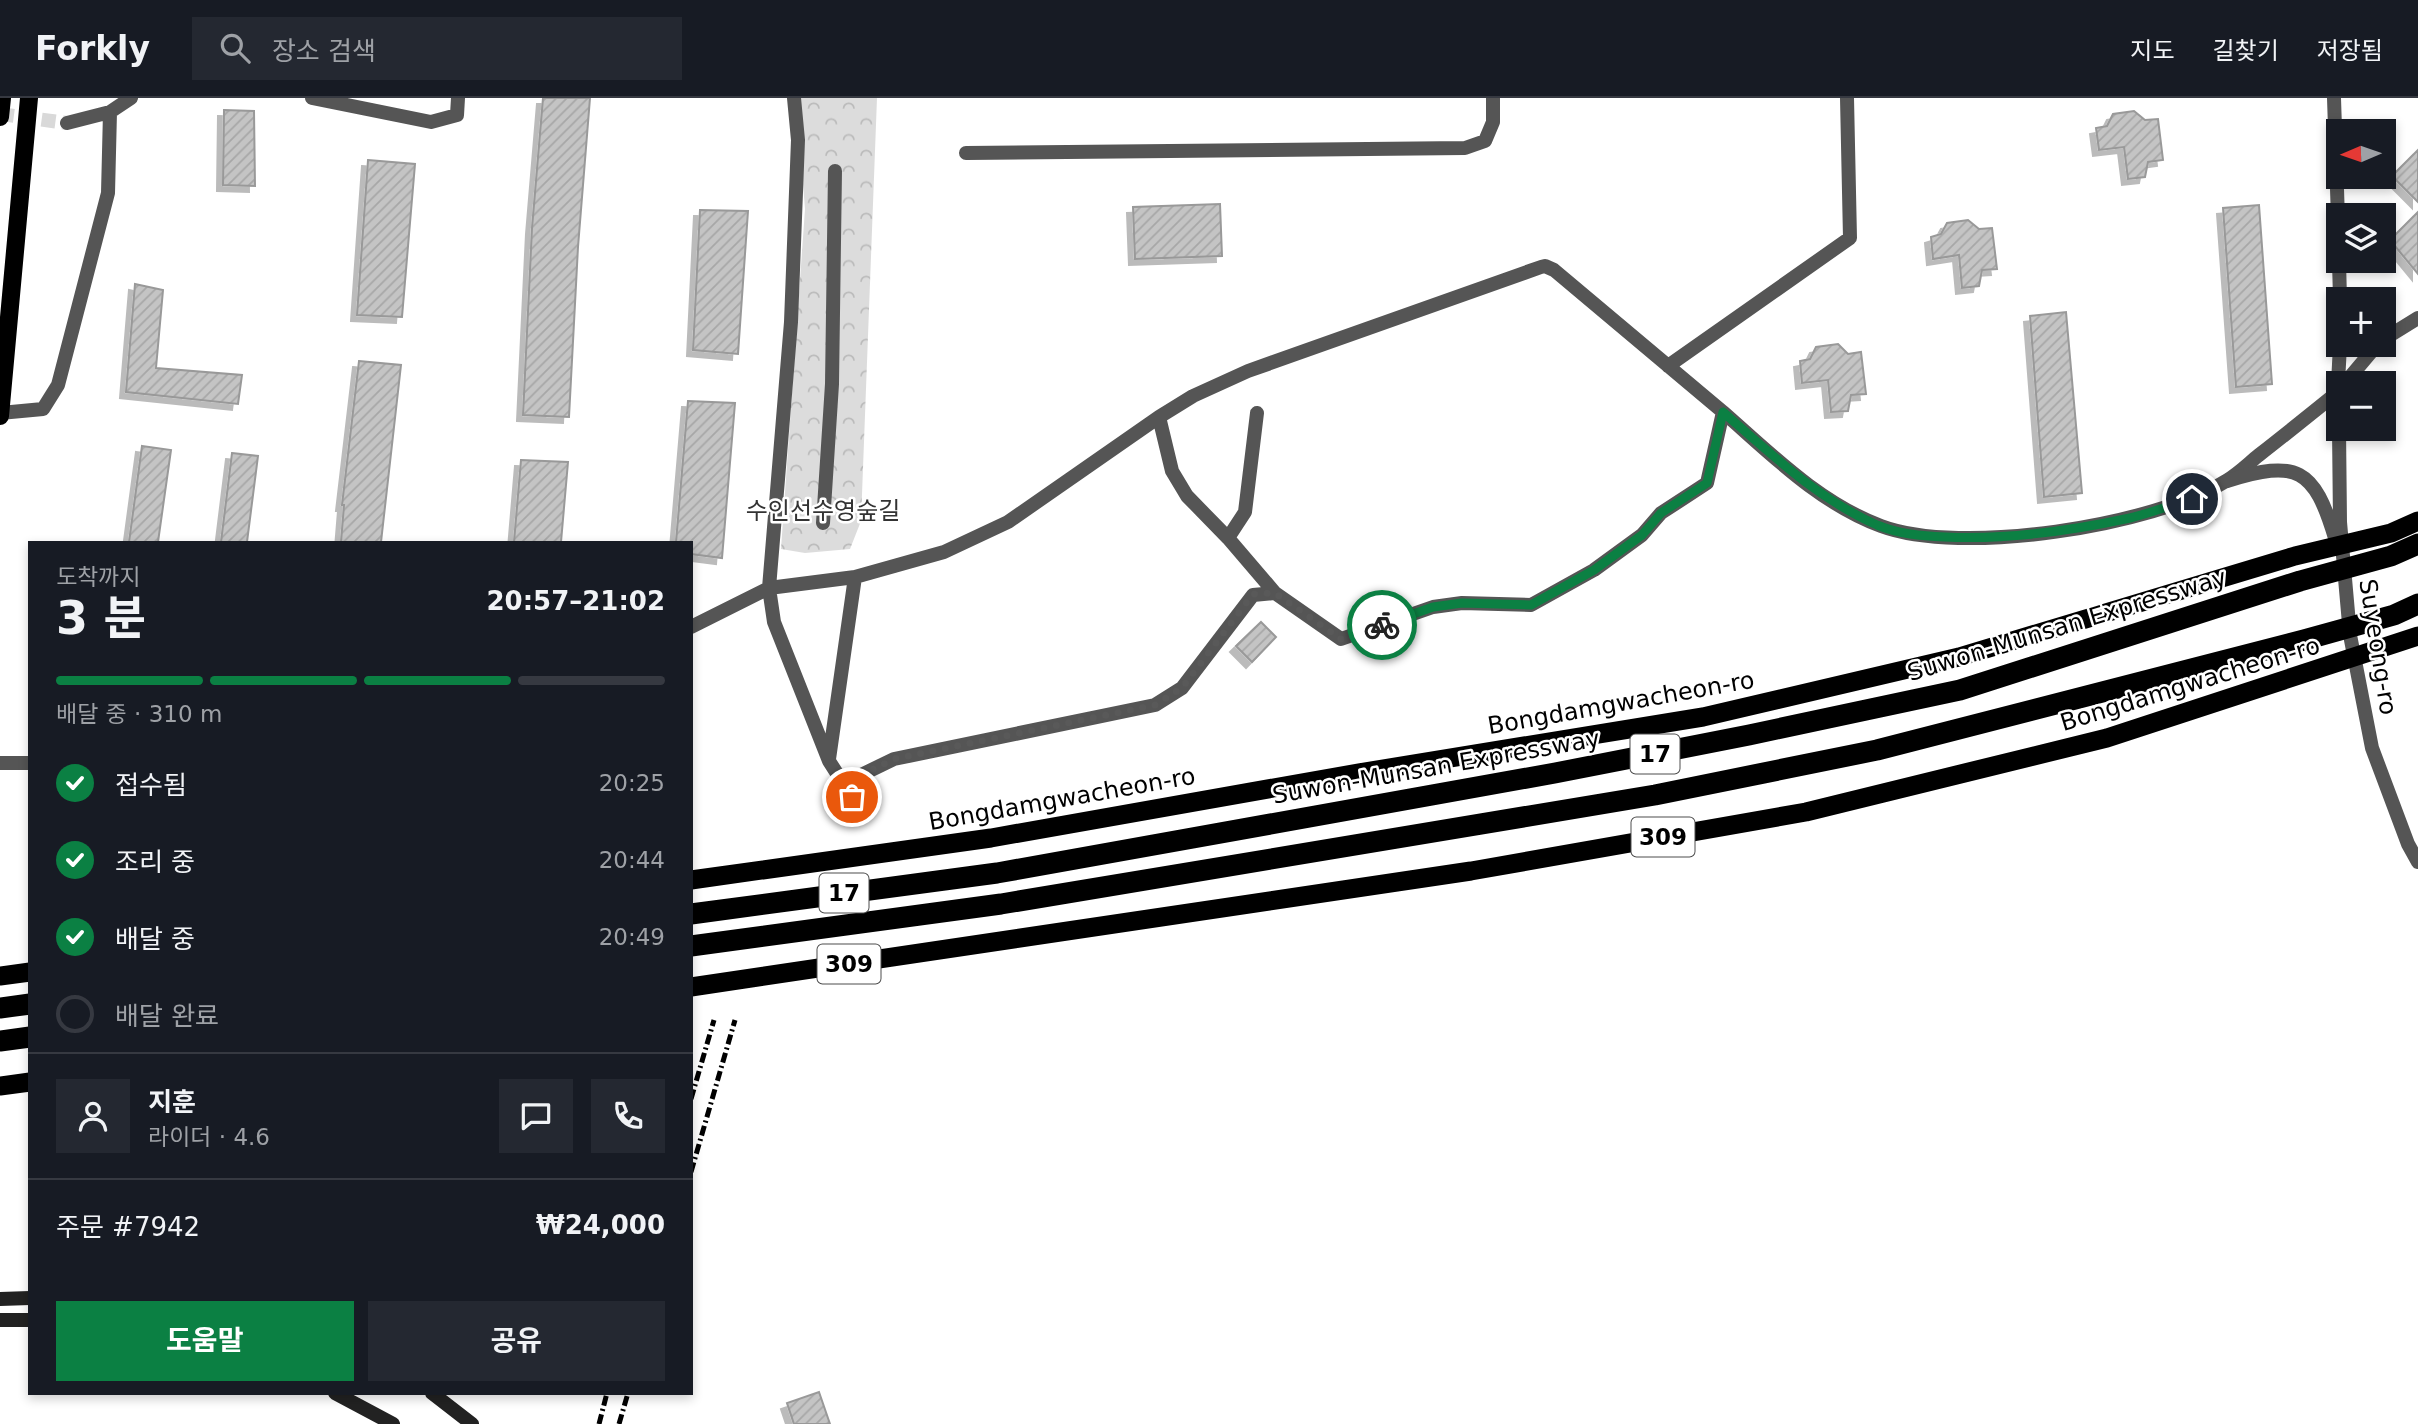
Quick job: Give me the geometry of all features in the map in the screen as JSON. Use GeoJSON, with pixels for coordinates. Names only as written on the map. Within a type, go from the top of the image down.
{"type":"FeatureCollection","features":[{"type":"Feature","properties":{"kind":"highway","name":"Bongdamgwacheon-ro"},"geometry":{"type":"LineString","coordinates":[[693,880],[991,838],[1345,775],[1703,717],[1959,657],[2295,556],[2391,533],[2418,521]]}},
{"type":"Feature","properties":{"kind":"highway","name":"Suwon-Munsan Expressway"},"geometry":{"type":"LineString","coordinates":[[693,914],[997,873],[1749,736],[1960,690],[2300,581],[2391,556],[2418,544]]}},
{"type":"Feature","properties":{"kind":"highway","name":"17"},"geometry":{"type":"LineString","coordinates":[[693,946],[1001,904],[1655,795],[1877,750],[2304,640],[2394,615],[2418,604]]}},
{"type":"Feature","properties":{"kind":"highway","name":"Bongdamgwacheon-ro"},"geometry":{"type":"LineString","coordinates":[[693,987],[1471,871],[1806,812],[2107,738],[2398,645],[2418,636]]}},
{"type":"Feature","properties":{"kind":"highway"},"geometry":{"type":"LineString","coordinates":[[0,976],[28,972]]}},
{"type":"Feature","properties":{"kind":"highway"},"geometry":{"type":"LineString","coordinates":[[0,1009],[28,1004]]}},
{"type":"Feature","properties":{"kind":"highway"},"geometry":{"type":"LineString","coordinates":[[0,1041],[28,1037]]}},
{"type":"Feature","properties":{"kind":"highway"},"geometry":{"type":"LineString","coordinates":[[0,1086],[28,1082]]}},
{"type":"Feature","properties":{"kind":"main road"},"geometry":{"type":"LineString","coordinates":[[0,117],[2,98]]}},
{"type":"Feature","properties":{"kind":"main road"},"geometry":{"type":"LineString","coordinates":[[0,414],[29,98]]}},
{"type":"Feature","properties":{"kind":"main road"},"geometry":{"type":"LineString","coordinates":[[0,1299],[28,1298]]}},
{"type":"Feature","properties":{"kind":"main road"},"geometry":{"type":"LineString","coordinates":[[0,1320],[28,1320]]}},
{"type":"Feature","properties":{"kind":"main road"},"geometry":{"type":"LineString","coordinates":[[339,1395],[393,1424]]}},
{"type":"Feature","properties":{"kind":"main road"},"geometry":{"type":"LineString","coordinates":[[435,1395],[472,1424]]}},
{"type":"Feature","properties":{"kind":"street"},"geometry":{"type":"LineString","coordinates":[[67,124],[110,112],[131,98]]}},
{"type":"Feature","properties":{"kind":"street"},"geometry":{"type":"LineString","coordinates":[[312,98],[431,122],[457,114],[458,98]]}},
{"type":"Feature","properties":{"kind":"street"},"geometry":{"type":"LineString","coordinates":[[794,98],[797,140],[791,322],[769,588],[774,622],[829,761],[852,797],[859,776],[894,759],[1155,705],[1182,688],[1253,594],[1275,593]]}},
{"type":"Feature","properties":{"kind":"street"},"geometry":{"type":"LineString","coordinates":[[966,153],[1465,148],[1485,141],[1493,122],[1493,98]]}},
{"type":"Feature","properties":{"kind":"street"},"geometry":{"type":"LineString","coordinates":[[1668,366],[1850,238],[1847,98]]}},
{"type":"Feature","properties":{"kind":"street"},"geometry":{"type":"LineString","coordinates":[[2334,98],[2337,203]]}},
{"type":"Feature","properties":{"kind":"street"},"geometry":{"type":"LineString","coordinates":[[0,414],[43,409],[58,385],[108,193],[110,112]]}},
{"type":"Feature","properties":{"kind":"street"},"geometry":{"type":"LineString","coordinates":[[822,523],[832,384],[835,170]]}},
{"type":"Feature","properties":{"kind":"street"},"geometry":{"type":"LineString","coordinates":[[693,626],[769,588],[855,577],[944,552],[1008,522],[1158,417],[1193,396],[1248,371],[1545,266],[1554,270],[1810,486],[1879,526],[1909,535],[1970,538],[2031,535],[2132,517],[2192,499],[2227,481],[2259,471],[2278,469],[2308,480],[2319,494],[2343,564]]}},
{"type":"Feature","properties":{"kind":"street"},"geometry":{"type":"LineString","coordinates":[[2396,332],[2418,318]]}},
{"type":"Feature","properties":{"kind":"street"},"geometry":{"type":"LineString","coordinates":[[2355,371],[2367,357]]}},
{"type":"Feature","properties":{"kind":"street"},"geometry":{"type":"LineString","coordinates":[[2227,481],[2326,402]]}},
{"type":"Feature","properties":{"kind":"street"},"geometry":{"type":"LineString","coordinates":[[1158,417],[1172,471],[1186,496],[1228,538],[1275,593],[1341,639],[1433,607],[1462,603],[1531,605],[1594,570],[1642,535],[1661,513],[1707,483],[1723,412]]}},
{"type":"Feature","properties":{"kind":"street"},"geometry":{"type":"LineString","coordinates":[[1228,538],[1245,512],[1257,413]]}},
{"type":"Feature","properties":{"kind":"street","name":"Suyeong-ro"},"geometry":{"type":"LineString","coordinates":[[2339,441],[2343,564],[2350,635],[2372,748],[2408,844],[2418,862]]}},
{"type":"Feature","properties":{"kind":"street"},"geometry":{"type":"LineString","coordinates":[[829,761],[855,577]]}},
{"type":"Feature","properties":{"kind":"street"},"geometry":{"type":"LineString","coordinates":[[0,763],[28,763]]}},
{"type":"Feature","properties":{"kind":"green space","name":"수인선수영숲길"},"geometry":{"type":"Polygon","coordinates":[[[796,98],[877,98],[861,521],[850,549],[805,553],[781,549],[805,209],[796,98]]]}},
{"type":"Feature","properties":{"kind":"building"},"geometry":{"type":"Polygon","coordinates":[[[543,98],[590,98],[578,247],[569,417],[523,415],[532,228],[543,98]]]}},
{"type":"Feature","properties":{"kind":"building"},"geometry":{"type":"Polygon","coordinates":[[[224,110],[254,111],[255,186],[223,185],[224,110]]]}},
{"type":"Feature","properties":{"kind":"building"},"geometry":{"type":"Polygon","coordinates":[[[2134,111],[2145,120],[2158,119],[2163,160],[2148,162],[2145,177],[2128,179],[2124,147],[2099,150],[2096,128],[2107,126],[2113,114],[2134,111]]]}},
{"type":"Feature","properties":{"kind":"building"},"geometry":{"type":"Polygon","coordinates":[[[2418,150],[2418,202],[2396,180],[2396,172],[2418,150]]]}},
{"type":"Feature","properties":{"kind":"building"},"geometry":{"type":"Polygon","coordinates":[[[368,160],[415,164],[402,317],[357,315],[368,160]]]}},
{"type":"Feature","properties":{"kind":"building"},"geometry":{"type":"Polygon","coordinates":[[[1220,204],[1222,256],[1135,259],[1133,207],[1220,204]]]}},
{"type":"Feature","properties":{"kind":"building"},"geometry":{"type":"Polygon","coordinates":[[[2259,205],[2272,384],[2236,387],[2223,208],[2259,205]]]}},
{"type":"Feature","properties":{"kind":"building"},"geometry":{"type":"Polygon","coordinates":[[[700,210],[748,211],[738,354],[693,350],[700,210]]]}},
{"type":"Feature","properties":{"kind":"building"},"geometry":{"type":"Polygon","coordinates":[[[2418,212],[2418,274],[2396,247],[2396,234],[2418,212]]]}},
{"type":"Feature","properties":{"kind":"building"},"geometry":{"type":"Polygon","coordinates":[[[1968,220],[1979,229],[1992,228],[1997,269],[1982,270],[1979,286],[1962,288],[1959,255],[1933,259],[1931,237],[1941,234],[1947,223],[1968,220]]]}},
{"type":"Feature","properties":{"kind":"building"},"geometry":{"type":"Polygon","coordinates":[[[135,284],[163,290],[156,368],[242,375],[238,404],[126,392],[135,284]]]}},
{"type":"Feature","properties":{"kind":"building"},"geometry":{"type":"Polygon","coordinates":[[[2066,312],[2082,493],[2044,497],[2030,316],[2066,312]]]}},
{"type":"Feature","properties":{"kind":"building"},"geometry":{"type":"Polygon","coordinates":[[[1838,344],[1848,354],[1861,352],[1866,394],[1851,395],[1848,411],[1831,412],[1828,380],[1802,383],[1800,361],[1810,359],[1816,347],[1838,344]]]}},
{"type":"Feature","properties":{"kind":"building"},"geometry":{"type":"Polygon","coordinates":[[[359,361],[401,365],[381,541],[341,541],[342,505],[359,361]]]}},
{"type":"Feature","properties":{"kind":"building"},"geometry":{"type":"Polygon","coordinates":[[[688,401],[735,403],[722,558],[693,554],[693,541],[676,541],[688,401]]]}},
{"type":"Feature","properties":{"kind":"building"},"geometry":{"type":"Polygon","coordinates":[[[142,446],[171,450],[158,541],[129,541],[142,446]]]}},
{"type":"Feature","properties":{"kind":"building"},"geometry":{"type":"Polygon","coordinates":[[[232,453],[258,456],[247,541],[221,541],[232,453]]]}},
{"type":"Feature","properties":{"kind":"building"},"geometry":{"type":"Polygon","coordinates":[[[521,460],[568,462],[561,541],[514,541],[521,460]]]}},
{"type":"Feature","properties":{"kind":"building"},"geometry":{"type":"Polygon","coordinates":[[[1261,622],[1276,637],[1252,662],[1236,646],[1261,622]]]}},
{"type":"Feature","properties":{"kind":"building"},"geometry":{"type":"Polygon","coordinates":[[[819,1392],[830,1424],[794,1424],[787,1403],[819,1392]]]}},
{"type":"Feature","properties":{"kind":"tunnel"},"geometry":{"type":"LineString","coordinates":[[0,114],[67,123]]}},
{"type":"Feature","properties":{"kind":"railway"},"geometry":{"type":"LineString","coordinates":[[693,1092],[714,1020]]}},
{"type":"Feature","properties":{"kind":"railway"},"geometry":{"type":"LineString","coordinates":[[693,1165],[735,1020]]}},
{"type":"Feature","properties":{"kind":"railway"},"geometry":{"type":"LineString","coordinates":[[599,1424],[606,1395]]}},
{"type":"Feature","properties":{"kind":"railway"},"geometry":{"type":"LineString","coordinates":[[619,1424],[627,1395]]}},
{"type":"Feature","properties":{"kind":"way so far"},"geometry":{"type":"LineString","coordinates":[[852,797],[859,776],[894,759],[1155,705],[1182,688],[1253,594],[1275,593],[1341,639],[1382,625]]}},
{"type":"Feature","properties":{"kind":"route"},"geometry":{"type":"LineString","coordinates":[[1382,625],[1433,607],[1462,603],[1531,605],[1594,570],[1642,535],[1661,513],[1707,483],[1723,412],[1810,486],[1879,526],[1909,535],[1970,538],[2031,535],[2132,517],[2192,499]]}}]}
